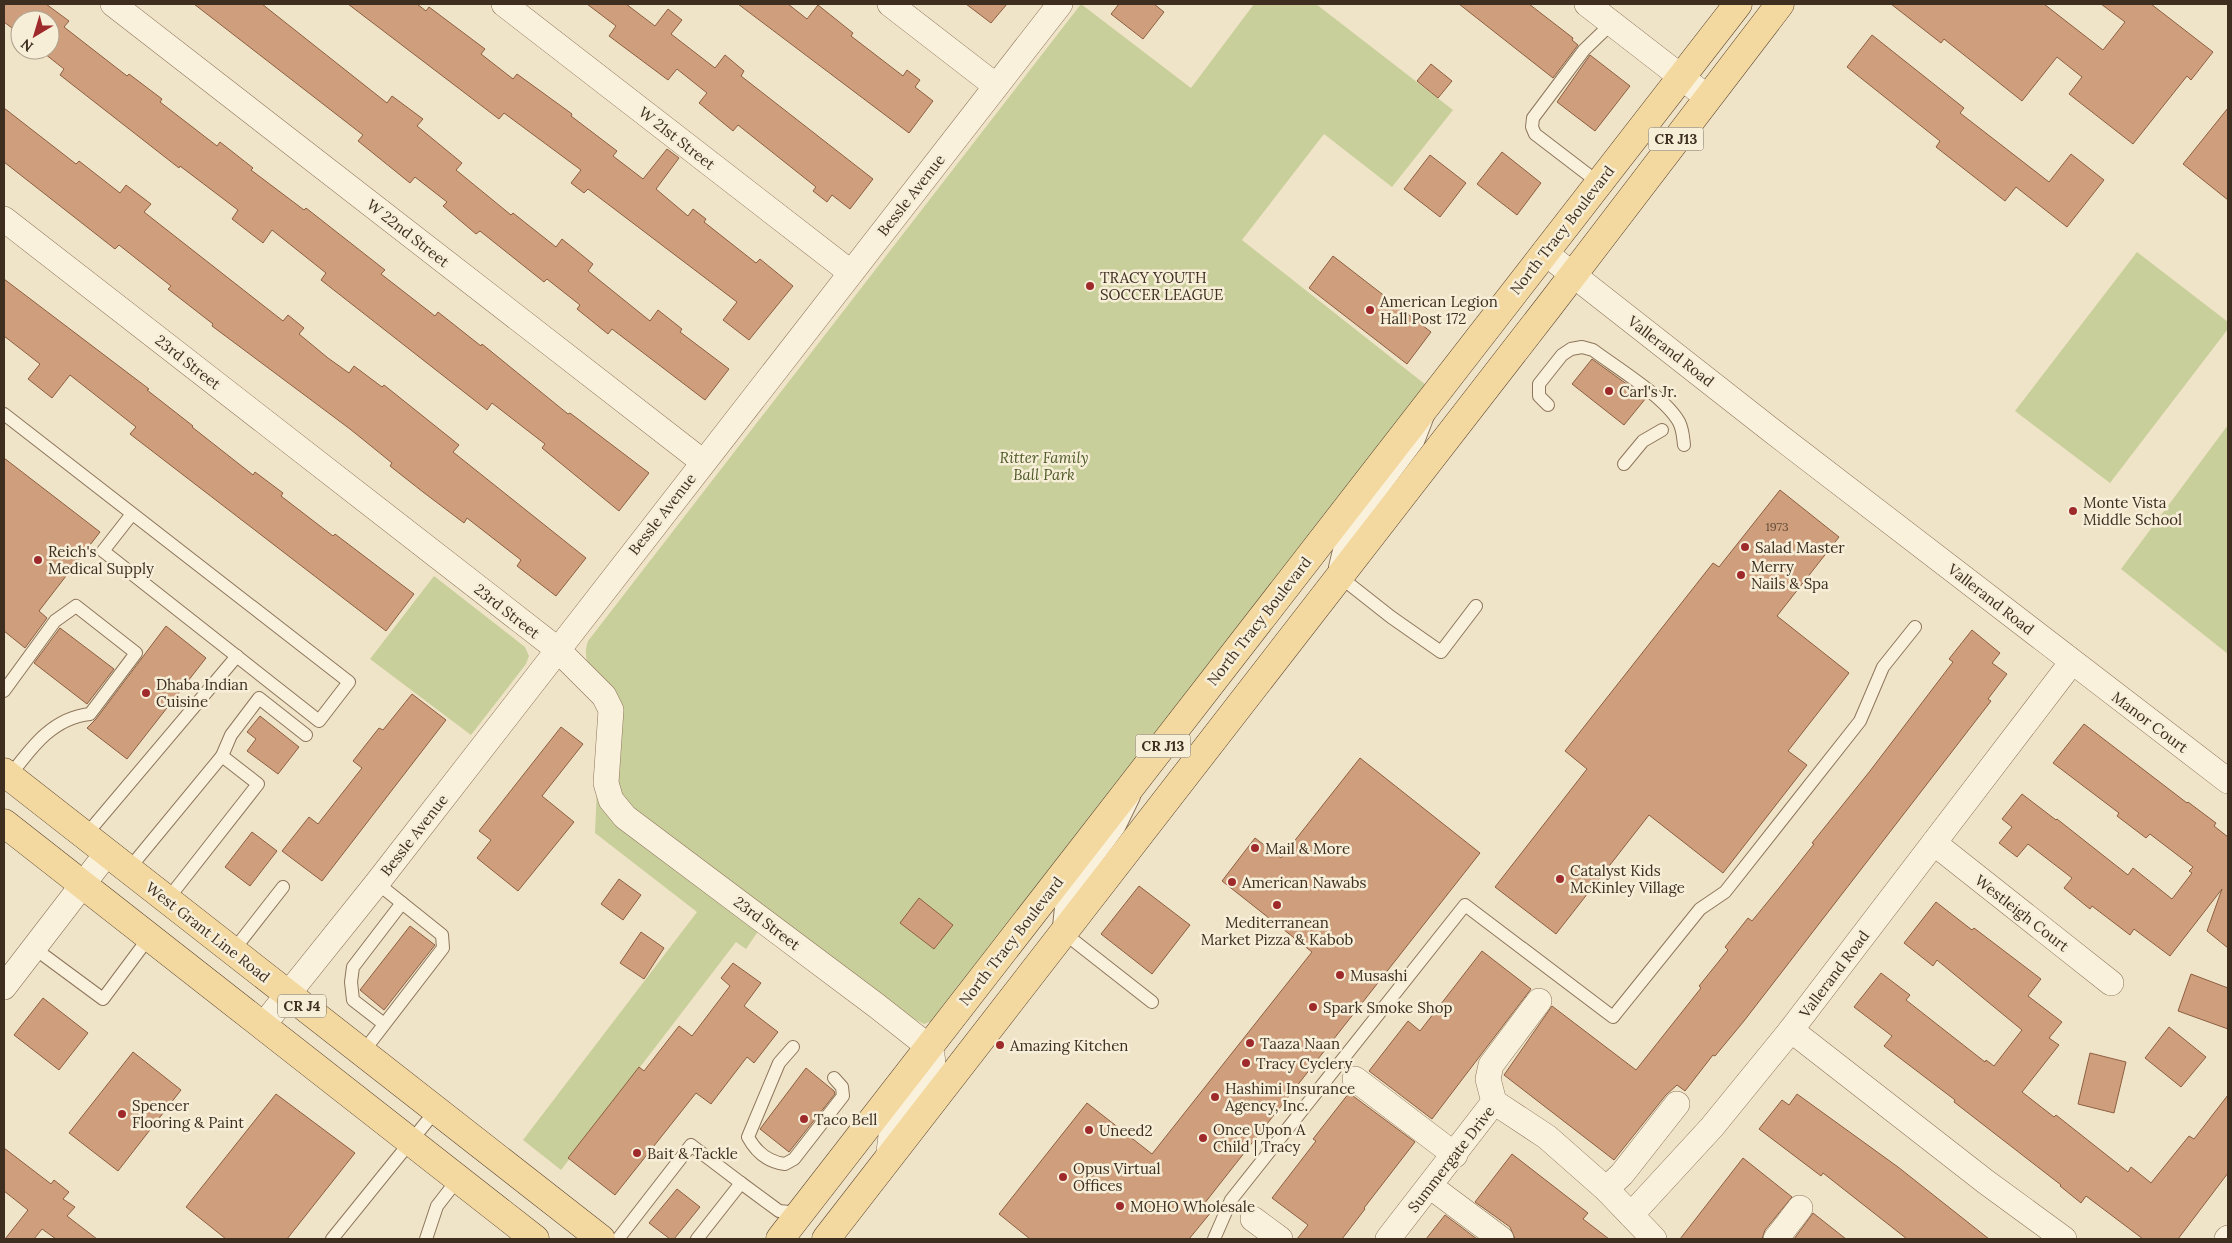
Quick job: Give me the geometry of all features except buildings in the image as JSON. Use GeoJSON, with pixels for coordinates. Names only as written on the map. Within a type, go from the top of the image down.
{"type":"FeatureCollection","features":[{"type":"Feature","properties":{"kind":"main road","name":"North Tracy Boulevard"},"geometry":{"type":"LineString","coordinates":[[780,1239],[1738,4]]}},
{"type":"Feature","properties":{"kind":"main road","name":"CR J13"},"geometry":{"type":"LineString","coordinates":[[826,1239],[1780,4]]}},
{"type":"Feature","properties":{"kind":"main road","name":"West Grant Line Road"},"geometry":{"type":"LineString","coordinates":[[6,775],[437,1109],[601,1239]]}},
{"type":"Feature","properties":{"kind":"main road","name":"CR J4"},"geometry":{"type":"LineString","coordinates":[[4,823],[264,1024],[410,1142],[535,1239]]}},
{"type":"Feature","properties":{"kind":"street","name":"W 22nd Street"},"geometry":{"type":"LineString","coordinates":[[113,4],[703,462]]}},
{"type":"Feature","properties":{"kind":"street","name":"W 21st Street"},"geometry":{"type":"LineString","coordinates":[[504,4],[850,272]]}},
{"type":"Feature","properties":{"kind":"street"},"geometry":{"type":"LineString","coordinates":[[890,4],[996,86]]}},
{"type":"Feature","properties":{"kind":"street","name":"Bessle Avenue"},"geometry":{"type":"LineString","coordinates":[[264,1024],[377,883],[556,650],[1060,4]]}},
{"type":"Feature","properties":{"kind":"street"},"geometry":{"type":"LineString","coordinates":[[1587,4],[1708,97]]}},
{"type":"Feature","properties":{"kind":"street","name":"23rd Street"},"geometry":{"type":"LineString","coordinates":[[4,219],[556,650],[604,696],[610,710],[606,782],[610,800],[625,817],[929,1047]]}},
{"type":"Feature","properties":{"kind":"street","name":"Vallerand Road"},"geometry":{"type":"LineString","coordinates":[[1544,252],[2072,662],[1791,1030],[1712,1126],[1631,1215]]}},
{"type":"Feature","properties":{"kind":"street","name":"Manor Court"},"geometry":{"type":"LineString","coordinates":[[2072,662],[2228,781]]}},
{"type":"Feature","properties":{"kind":"street","name":"Westleigh Court"},"geometry":{"type":"LineString","coordinates":[[1934,843],[2111,983]]}},
{"type":"Feature","properties":{"kind":"street"},"geometry":{"type":"LineString","coordinates":[[4,987],[107,853]]}},
{"type":"Feature","properties":{"kind":"street"},"geometry":{"type":"LineString","coordinates":[[1494,1102],[1488,1079],[1491,1065],[1539,1001]]}},
{"type":"Feature","properties":{"kind":"street","name":"Vallerand Road"},"geometry":{"type":"LineString","coordinates":[[1791,1030],[1978,1176],[2064,1239]]}},
{"type":"Feature","properties":{"kind":"street"},"geometry":{"type":"LineString","coordinates":[[888,1160],[892,1128],[930,1076],[933,1066],[933,1055],[929,1047]]}},
{"type":"Feature","properties":{"kind":"street"},"geometry":{"type":"LineString","coordinates":[[1356,1079],[1455,1155]]}},
{"type":"Feature","properties":{"kind":"street","name":"Summergate Drive"},"geometry":{"type":"LineString","coordinates":[[1388,1239],[1455,1155],[1494,1102],[1547,1136],[1606,1189],[1654,1239]]}},
{"type":"Feature","properties":{"kind":"street"},"geometry":{"type":"LineString","coordinates":[[1606,1189],[1622,1174],[1677,1104]]}},
{"type":"Feature","properties":{"kind":"street"},"geometry":{"type":"LineString","coordinates":[[1430,1186],[1501,1239]]}},
{"type":"Feature","properties":{"kind":"street"},"geometry":{"type":"LineString","coordinates":[[1776,1239],[1800,1208]]}},
{"type":"Feature","properties":{"kind":"street"},"geometry":{"type":"LineString","coordinates":[[1253,1219],[1280,1239]]}},
{"type":"Feature","properties":{"kind":"lane"},"geometry":{"type":"LineString","coordinates":[[1599,183],[1535,134],[1532,127],[1533,118],[1584,50],[1612,23]]}},
{"type":"Feature","properties":{"kind":"lane"},"geometry":{"type":"LineString","coordinates":[[1548,405],[1539,396],[1540,384],[1562,355],[1571,349],[1582,347],[1593,350],[1667,408],[1683,432],[1684,445]]}},
{"type":"Feature","properties":{"kind":"lane"},"geometry":{"type":"LineString","coordinates":[[1436,392],[1418,442],[1340,546],[1335,567],[1339,576],[1391,617],[1441,652],[1476,606]]}},
{"type":"Feature","properties":{"kind":"lane"},"geometry":{"type":"LineString","coordinates":[[4,414],[349,682],[319,721],[103,551],[132,514]]}},
{"type":"Feature","properties":{"kind":"lane"},"geometry":{"type":"LineString","coordinates":[[1624,464],[1643,442],[1662,430]]}},
{"type":"Feature","properties":{"kind":"lane"},"geometry":{"type":"LineString","coordinates":[[4,691],[55,621],[76,606],[136,654],[90,714],[72,716],[34,742],[6,775]]}},
{"type":"Feature","properties":{"kind":"lane"},"geometry":{"type":"LineString","coordinates":[[1214,1239],[1231,1200],[1465,905],[1613,1016],[1700,909],[1725,892],[1854,729],[1860,721],[1883,668],[1915,627]]}},
{"type":"Feature","properties":{"kind":"lane"},"geometry":{"type":"LineString","coordinates":[[85,836],[237,656]]}},
{"type":"Feature","properties":{"kind":"lane"},"geometry":{"type":"LineString","coordinates":[[128,870],[222,756],[231,735],[259,698],[306,735]]}},
{"type":"Feature","properties":{"kind":"lane"},"geometry":{"type":"LineString","coordinates":[[168,900],[258,784],[222,756]]}},
{"type":"Feature","properties":{"kind":"lane"},"geometry":{"type":"LineString","coordinates":[[1148,766],[1126,817],[1061,907],[1059,927],[1064,933],[1152,1002]]}},
{"type":"Feature","properties":{"kind":"lane"},"geometry":{"type":"LineString","coordinates":[[362,1052],[443,948],[442,935],[377,883]]}},
{"type":"Feature","properties":{"kind":"lane"},"geometry":{"type":"LineString","coordinates":[[233,951],[282,887]]}},
{"type":"Feature","properties":{"kind":"lane"},"geometry":{"type":"LineString","coordinates":[[384,1024],[353,1000],[351,982],[354,967],[402,903]]}},
{"type":"Feature","properties":{"kind":"lane"},"geometry":{"type":"LineString","coordinates":[[34,948],[103,999],[150,936]]}},
{"type":"Feature","properties":{"kind":"lane"},"geometry":{"type":"LineString","coordinates":[[793,1047],[779,1063],[748,1137],[753,1147],[772,1162],[785,1164],[794,1159],[843,1096],[842,1086],[834,1078]]}},
{"type":"Feature","properties":{"kind":"lane"},"geometry":{"type":"LineString","coordinates":[[332,1239],[437,1109]]}},
{"type":"Feature","properties":{"kind":"lane"},"geometry":{"type":"LineString","coordinates":[[618,1239],[691,1144],[779,1211],[800,1213]]}},
{"type":"Feature","properties":{"kind":"lane"},"geometry":{"type":"LineString","coordinates":[[426,1239],[437,1206],[458,1179]]}},
{"type":"Feature","properties":{"kind":"lane"},"geometry":{"type":"LineString","coordinates":[[697,1239],[741,1183]]}},
{"type":"Feature","properties":{"kind":"green space","name":"Ritter Family Ball Park"},"geometry":{"type":"Polygon","coordinates":[[[1081,4],[1191,88],[1254,4],[1316,4],[1453,110],[1392,187],[1324,134],[1242,240],[1426,385],[933,1021],[924,1024],[912,1018],[897,1037],[761,927],[746,949],[736,942],[561,1170],[523,1140],[697,912],[595,833],[600,721],[611,694],[595,676],[588,664],[586,649],[588,641],[1081,4]]]}},
{"type":"Feature","properties":{"kind":"green space"},"geometry":{"type":"Polygon","coordinates":[[[2137,252],[2228,322],[2228,329],[2110,483],[2015,411],[2137,252]]]}},
{"type":"Feature","properties":{"kind":"green space"},"geometry":{"type":"Polygon","coordinates":[[[2228,425],[2228,654],[2121,569],[2228,425]]]}},
{"type":"Feature","properties":{"kind":"green space"},"geometry":{"type":"Polygon","coordinates":[[[434,576],[525,647],[529,656],[526,664],[471,735],[370,659],[434,576]]]}},
{"type":"Feature","properties":{"kind":"place","name":"TRACY YOUTH SOCCER LEAGUE"},"geometry":{"type":"Point","coordinates":[1090,286]}},
{"type":"Feature","properties":{"kind":"place","name":"American Legion Hall Post 172"},"geometry":{"type":"Point","coordinates":[1370,310]}},
{"type":"Feature","properties":{"kind":"place","name":"Carl's Jr."},"geometry":{"type":"Point","coordinates":[1609,391]}},
{"type":"Feature","properties":{"kind":"place","name":"Monte Vista Middle School"},"geometry":{"type":"Point","coordinates":[2073,511]}},
{"type":"Feature","properties":{"kind":"place","name":"Salad Master"},"geometry":{"type":"Point","coordinates":[1745,547]}},
{"type":"Feature","properties":{"kind":"place","name":"Reich's Medical Supply"},"geometry":{"type":"Point","coordinates":[38,560]}},
{"type":"Feature","properties":{"kind":"place","name":"Merry Nails & Spa"},"geometry":{"type":"Point","coordinates":[1741,575]}},
{"type":"Feature","properties":{"kind":"place","name":"Dhaba Indian Cuisine"},"geometry":{"type":"Point","coordinates":[146,693]}},
{"type":"Feature","properties":{"kind":"place","name":"Mail & More"},"geometry":{"type":"Point","coordinates":[1255,848]}},
{"type":"Feature","properties":{"kind":"place","name":"Catalyst Kids McKinley Village"},"geometry":{"type":"Point","coordinates":[1560,879]}},
{"type":"Feature","properties":{"kind":"place","name":"American Nawabs"},"geometry":{"type":"Point","coordinates":[1232,882]}},
{"type":"Feature","properties":{"kind":"place","name":"Mediterranean Market Pizza & Kabob"},"geometry":{"type":"Point","coordinates":[1277,905]}},
{"type":"Feature","properties":{"kind":"place","name":"Musashi"},"geometry":{"type":"Point","coordinates":[1340,975]}},
{"type":"Feature","properties":{"kind":"place","name":"Spark Smoke Shop"},"geometry":{"type":"Point","coordinates":[1313,1007]}},
{"type":"Feature","properties":{"kind":"place","name":"Taaza Naan"},"geometry":{"type":"Point","coordinates":[1250,1043]}},
{"type":"Feature","properties":{"kind":"place","name":"Amazing Kitchen"},"geometry":{"type":"Point","coordinates":[1000,1045]}},
{"type":"Feature","properties":{"kind":"place","name":"Tracy Cyclery"},"geometry":{"type":"Point","coordinates":[1246,1063]}},
{"type":"Feature","properties":{"kind":"place","name":"Hashimi Insurance Agency, Inc."},"geometry":{"type":"Point","coordinates":[1215,1097]}},
{"type":"Feature","properties":{"kind":"place","name":"Spencer Flooring & Paint"},"geometry":{"type":"Point","coordinates":[122,1114]}},
{"type":"Feature","properties":{"kind":"place","name":"Taco Bell"},"geometry":{"type":"Point","coordinates":[804,1119]}},
{"type":"Feature","properties":{"kind":"place","name":"Uneed2"},"geometry":{"type":"Point","coordinates":[1089,1130]}},
{"type":"Feature","properties":{"kind":"place","name":"Once Upon A Child | Tracy"},"geometry":{"type":"Point","coordinates":[1203,1138]}},
{"type":"Feature","properties":{"kind":"place","name":"Bait & Tackle"},"geometry":{"type":"Point","coordinates":[637,1153]}},
{"type":"Feature","properties":{"kind":"place","name":"Opus Virtual Offices"},"geometry":{"type":"Point","coordinates":[1063,1177]}},
{"type":"Feature","properties":{"kind":"place","name":"MOHO Wholesale"},"geometry":{"type":"Point","coordinates":[1120,1206]}}]}
